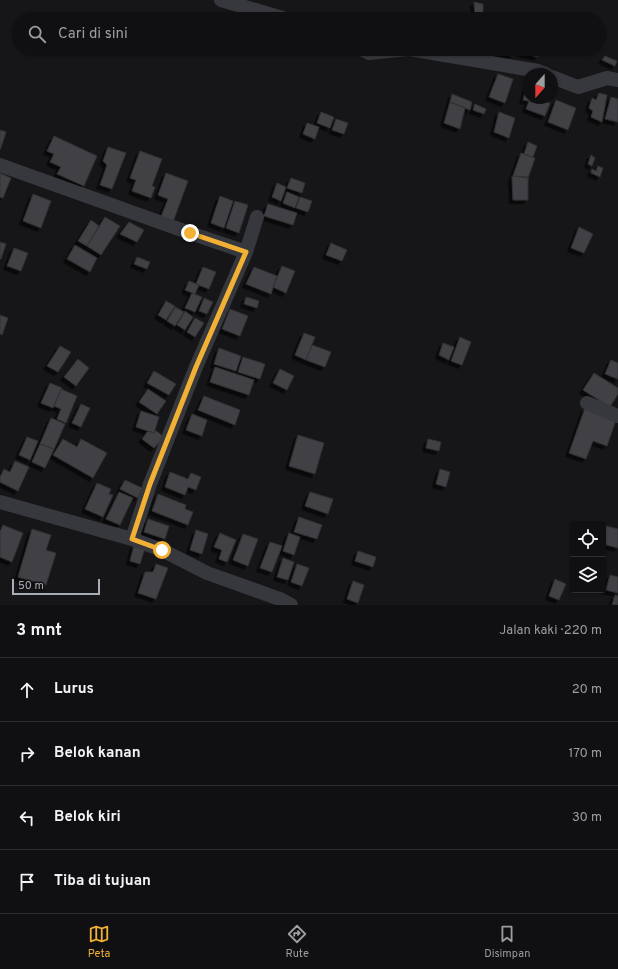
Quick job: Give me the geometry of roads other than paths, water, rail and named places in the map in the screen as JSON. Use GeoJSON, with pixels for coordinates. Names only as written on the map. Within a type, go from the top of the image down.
{"type":"FeatureCollection","features":[{"type":"Feature","properties":{"kind":"street"},"geometry":{"type":"LineString","coordinates":[[221,0],[262,12]]}},
{"type":"Feature","properties":{"kind":"street"},"geometry":{"type":"LineString","coordinates":[[450,56],[522,68]]}},
{"type":"Feature","properties":{"kind":"street"},"geometry":{"type":"LineString","coordinates":[[558,79],[578,87],[608,78],[618,80]]}},
{"type":"Feature","properties":{"kind":"street"},"geometry":{"type":"LineString","coordinates":[[0,165],[246,252]]}},
{"type":"Feature","properties":{"kind":"street"},"geometry":{"type":"LineString","coordinates":[[132,539],[150,484],[196,367],[246,252],[257,218]]}},
{"type":"Feature","properties":{"kind":"street"},"geometry":{"type":"LineString","coordinates":[[588,403],[618,416]]}},
{"type":"Feature","properties":{"kind":"street"},"geometry":{"type":"LineString","coordinates":[[0,502],[132,539],[162,550],[207,573],[280,599],[291,605]]}}]}
